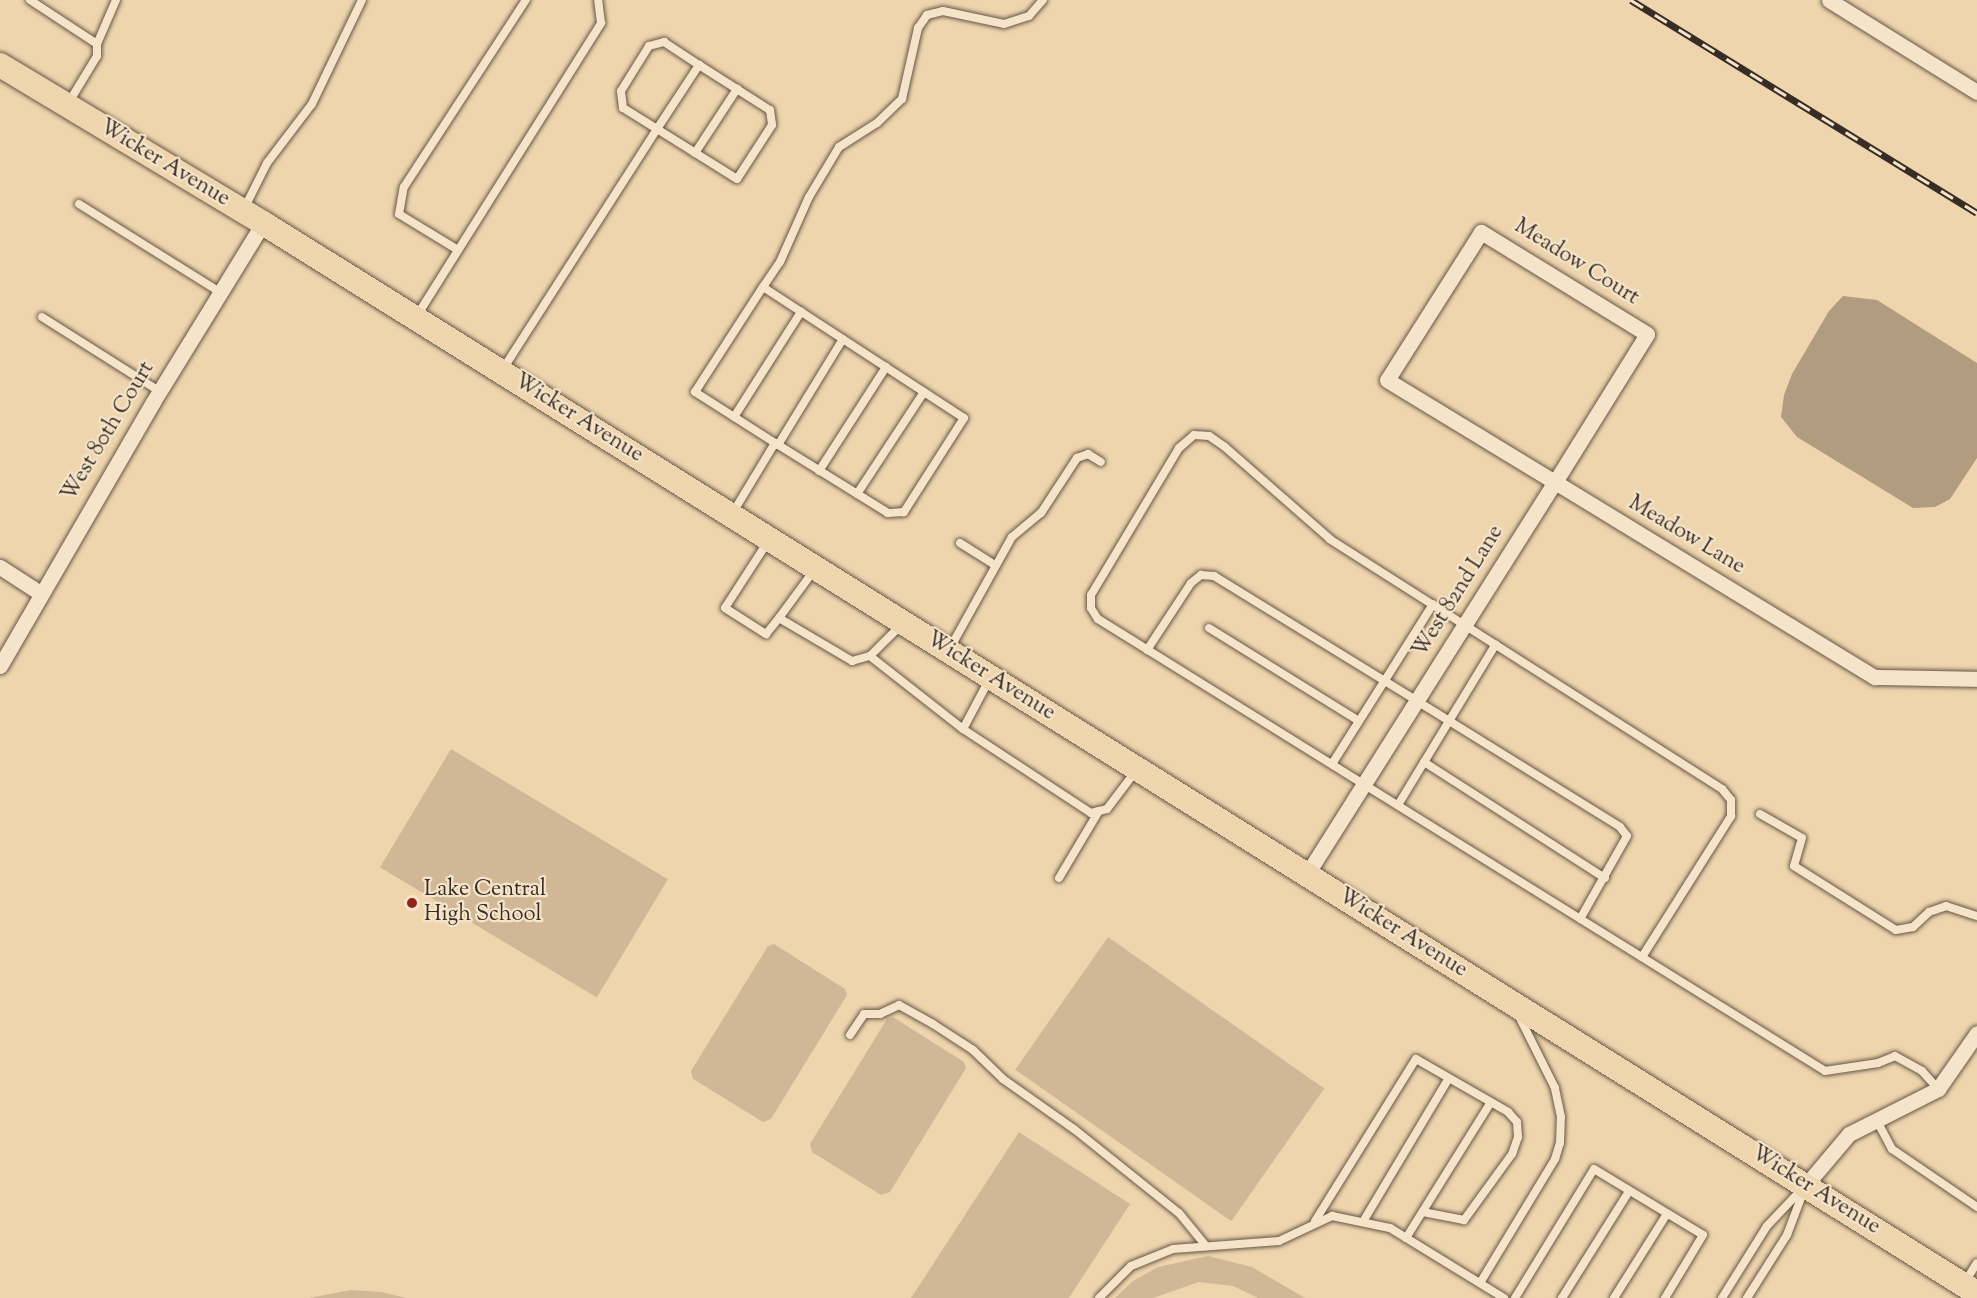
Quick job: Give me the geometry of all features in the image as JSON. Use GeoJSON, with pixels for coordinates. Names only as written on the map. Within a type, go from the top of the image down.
{"type":"FeatureCollection","features":[{"type":"Feature","properties":{"kind":"highway","name":"Wicker Avenue"},"geometry":{"type":"LineString","coordinates":[[0,65],[253,217],[1970,1288]]}},
{"type":"Feature","properties":{"kind":"street"},"geometry":{"type":"LineString","coordinates":[[1829,0],[1977,92]]}},
{"type":"Feature","properties":{"kind":"street","name":"West 80th Court"},"geometry":{"type":"LineString","coordinates":[[0,666],[40,592],[220,292],[253,217]]}},
{"type":"Feature","properties":{"kind":"street","name":"Meadow Court"},"geometry":{"type":"LineString","coordinates":[[1387,380],[1481,232],[1647,334]]}},
{"type":"Feature","properties":{"kind":"street","name":"West 82nd Lane"},"geometry":{"type":"LineString","coordinates":[[1307,874],[1647,334]]}},
{"type":"Feature","properties":{"kind":"street","name":"Meadow Lane"},"geometry":{"type":"LineString","coordinates":[[1387,380],[1875,677],[1977,679]]}},
{"type":"Feature","properties":{"kind":"street"},"geometry":{"type":"LineString","coordinates":[[0,567],[40,592]]}},
{"type":"Feature","properties":{"kind":"street"},"geometry":{"type":"LineString","coordinates":[[1805,1186],[1835,1147],[1876,1119],[1938,1089],[1977,1033]]}},
{"type":"Feature","properties":{"kind":"lane"},"geometry":{"type":"LineString","coordinates":[[30,0],[97,44]]}},
{"type":"Feature","properties":{"kind":"lane"},"geometry":{"type":"LineString","coordinates":[[67,106],[97,56],[97,44],[116,0]]}},
{"type":"Feature","properties":{"kind":"lane"},"geometry":{"type":"LineString","coordinates":[[253,217],[267,164],[312,104],[362,0]]}},
{"type":"Feature","properties":{"kind":"lane"},"geometry":{"type":"LineString","coordinates":[[458,250],[399,214],[404,187],[526,0]]}},
{"type":"Feature","properties":{"kind":"lane"},"geometry":{"type":"LineString","coordinates":[[415,318],[601,23],[598,0]]}},
{"type":"Feature","properties":{"kind":"lane"},"geometry":{"type":"LineString","coordinates":[[763,287],[964,418],[904,512],[888,513],[695,392],[763,287],[780,262],[809,197],[839,147],[877,123],[902,99],[918,28],[927,15],[943,11],[1004,24],[1029,16],[1043,0]]}},
{"type":"Feature","properties":{"kind":"lane"},"geometry":{"type":"LineString","coordinates":[[664,42],[699,65],[770,110],[772,125],[737,179],[623,108],[621,91],[649,46],[664,42]]}},
{"type":"Feature","properties":{"kind":"lane"},"geometry":{"type":"LineString","coordinates":[[501,371],[699,65]]}},
{"type":"Feature","properties":{"kind":"lane"},"geometry":{"type":"LineString","coordinates":[[695,153],[737,89]]}},
{"type":"Feature","properties":{"kind":"lane"},"geometry":{"type":"LineString","coordinates":[[79,204],[220,292]]}},
{"type":"Feature","properties":{"kind":"lane"},"geometry":{"type":"LineString","coordinates":[[734,417],[801,312]]}},
{"type":"Feature","properties":{"kind":"lane"},"geometry":{"type":"LineString","coordinates":[[42,317],[159,391]]}},
{"type":"Feature","properties":{"kind":"lane"},"geometry":{"type":"LineString","coordinates":[[731,515],[843,339]]}},
{"type":"Feature","properties":{"kind":"lane"},"geometry":{"type":"LineString","coordinates":[[819,471],[886,367]]}},
{"type":"Feature","properties":{"kind":"lane"},"geometry":{"type":"LineString","coordinates":[[857,494],[924,392]]}},
{"type":"Feature","properties":{"kind":"lane"},"geometry":{"type":"LineString","coordinates":[[1642,957],[1731,816],[1731,800],[1722,789],[1330,539],[1217,441],[1209,436],[1194,435],[1179,448],[1091,595],[1091,608],[1098,619],[1825,1071],[1878,1063],[1895,1056],[1922,1071],[1938,1089]]}},
{"type":"Feature","properties":{"kind":"lane"},"geometry":{"type":"LineString","coordinates":[[949,651],[1012,537],[1041,513],[1077,458],[1088,454],[1101,462]]}},
{"type":"Feature","properties":{"kind":"lane"},"geometry":{"type":"LineString","coordinates":[[769,539],[725,608],[766,634],[816,568]]}},
{"type":"Feature","properties":{"kind":"lane"},"geometry":{"type":"LineString","coordinates":[[960,543],[995,565]]}},
{"type":"Feature","properties":{"kind":"lane"},"geometry":{"type":"LineString","coordinates":[[1148,650],[1191,583],[1202,575],[1214,576],[1417,700],[1620,827],[1627,836],[1580,919]]}},
{"type":"Feature","properties":{"kind":"lane"},"geometry":{"type":"LineString","coordinates":[[1332,764],[1433,604]]}},
{"type":"Feature","properties":{"kind":"lane"},"geometry":{"type":"LineString","coordinates":[[779,618],[843,659],[862,661],[903,623]]}},
{"type":"Feature","properties":{"kind":"lane"},"geometry":{"type":"LineString","coordinates":[[1209,628],[1359,721]]}},
{"type":"Feature","properties":{"kind":"lane"},"geometry":{"type":"LineString","coordinates":[[1398,805],[1496,644]]}},
{"type":"Feature","properties":{"kind":"lane"},"geometry":{"type":"LineString","coordinates":[[870,656],[963,729],[1091,813],[1107,809],[1138,769]]}},
{"type":"Feature","properties":{"kind":"lane"},"geometry":{"type":"LineString","coordinates":[[963,729],[990,677]]}},
{"type":"Feature","properties":{"kind":"lane"},"geometry":{"type":"LineString","coordinates":[[1424,762],[1605,878]]}},
{"type":"Feature","properties":{"kind":"lane"},"geometry":{"type":"LineString","coordinates":[[1059,878],[1099,811]]}},
{"type":"Feature","properties":{"kind":"lane"},"geometry":{"type":"LineString","coordinates":[[1760,814],[1802,838],[1794,867],[1896,930],[1913,927],[1929,912],[1946,906],[1977,916]]}},
{"type":"Feature","properties":{"kind":"lane"},"geometry":{"type":"LineString","coordinates":[[1480,1283],[1555,1158],[1560,1143],[1555,1088],[1511,1002]]}},
{"type":"Feature","properties":{"kind":"lane"},"geometry":{"type":"LineString","coordinates":[[850,1035],[864,1014],[880,1014],[899,1005],[933,1024],[973,1050],[1003,1079],[1074,1129],[1179,1213],[1206,1246]]}},
{"type":"Feature","properties":{"kind":"lane"},"geometry":{"type":"LineString","coordinates":[[1315,1221],[1416,1059],[1491,1102],[1517,1122],[1518,1137],[1512,1154],[1464,1221],[1423,1212]]}},
{"type":"Feature","properties":{"kind":"lane"},"geometry":{"type":"LineString","coordinates":[[1364,1220],[1449,1078]]}},
{"type":"Feature","properties":{"kind":"lane"},"geometry":{"type":"LineString","coordinates":[[1406,1238],[1491,1102]]}},
{"type":"Feature","properties":{"kind":"lane"},"geometry":{"type":"LineString","coordinates":[[1876,1119],[1892,1149],[1977,1206]]}},
{"type":"Feature","properties":{"kind":"lane"},"geometry":{"type":"LineString","coordinates":[[1515,1298],[1594,1169],[1703,1235],[1665,1298]]}},
{"type":"Feature","properties":{"kind":"lane"},"geometry":{"type":"LineString","coordinates":[[1722,1298],[1767,1226],[1805,1186]]}},
{"type":"Feature","properties":{"kind":"lane"},"geometry":{"type":"LineString","coordinates":[[1747,1298],[1786,1235],[1805,1186]]}},
{"type":"Feature","properties":{"kind":"lane"},"geometry":{"type":"LineString","coordinates":[[1562,1298],[1629,1191]]}},
{"type":"Feature","properties":{"kind":"lane"},"geometry":{"type":"LineString","coordinates":[[1614,1298],[1667,1214]]}},
{"type":"Feature","properties":{"kind":"lane"},"geometry":{"type":"LineString","coordinates":[[1099,1298],[1131,1266],[1173,1250],[1280,1241],[1315,1221],[1332,1216],[1364,1220],[1406,1238],[1504,1298]]}},
{"type":"Feature","properties":{"kind":"lane"},"geometry":{"type":"LineString","coordinates":[[1970,1288],[1977,1263]]}},
{"type":"Feature","properties":{"kind":"shaded area"},"geometry":{"type":"Polygon","coordinates":[[[1843,296],[1877,300],[1977,363],[1977,458],[1950,499],[1935,507],[1913,508],[1797,437],[1781,417],[1784,395],[1792,374],[1829,311],[1843,296]]]}},
{"type":"Feature","properties":{"kind":"shaded area"},"geometry":{"type":"Polygon","coordinates":[[[451,749],[668,879],[597,998],[380,867],[451,749]]]}},
{"type":"Feature","properties":{"kind":"shaded area"},"geometry":{"type":"Polygon","coordinates":[[[1108,937],[1324,1088],[1231,1221],[1015,1070],[1108,937]]]}},
{"type":"Feature","properties":{"kind":"shaded area"},"geometry":{"type":"Polygon","coordinates":[[[774,944],[845,989],[847,995],[771,1119],[763,1122],[693,1079],[691,1071],[768,946],[774,944]]]}},
{"type":"Feature","properties":{"kind":"shaded area"},"geometry":{"type":"Polygon","coordinates":[[[893,1017],[964,1062],[966,1068],[890,1192],[881,1195],[812,1152],[810,1144],[887,1019],[893,1017]]]}},
{"type":"Feature","properties":{"kind":"shaded area"},"geometry":{"type":"Polygon","coordinates":[[[1019,1132],[1130,1204],[1069,1298],[911,1298],[1019,1132]]]}},
{"type":"Feature","properties":{"kind":"shaded area"},"geometry":{"type":"Polygon","coordinates":[[[1208,1256],[1252,1267],[1305,1298],[1258,1298],[1233,1286],[1199,1282],[1153,1298],[1115,1298],[1133,1281],[1158,1267],[1208,1256]]]}},
{"type":"Feature","properties":{"kind":"shaded area"},"geometry":{"type":"Polygon","coordinates":[[[351,1290],[381,1292],[406,1298],[309,1298],[351,1290]]]}},
{"type":"Feature","properties":{"kind":"railway"},"geometry":{"type":"LineString","coordinates":[[1631,0],[1977,213]]}},
{"type":"Feature","properties":{"kind":"place","name":"Lake Central High School"},"geometry":{"type":"Point","coordinates":[412,903]}}]}
